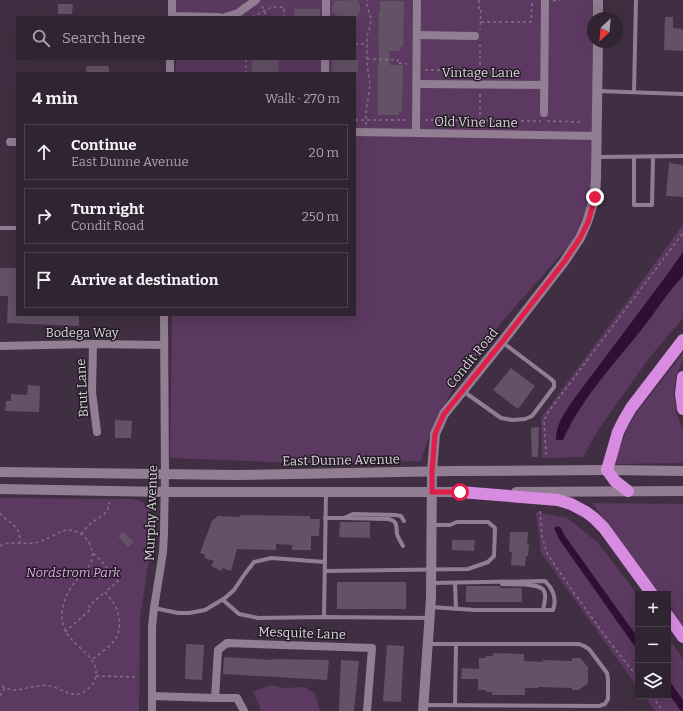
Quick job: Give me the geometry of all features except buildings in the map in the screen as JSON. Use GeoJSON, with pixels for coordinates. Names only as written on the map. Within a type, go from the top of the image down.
{"type":"FeatureCollection","features":[{"type":"Feature","properties":{"kind":"highway"},"geometry":{"type":"LineString","coordinates":[[628,491],[615,481],[607,470],[618,432],[631,408],[683,340]]}},
{"type":"Feature","properties":{"kind":"highway"},"geometry":{"type":"LineString","coordinates":[[683,377],[681,394],[683,409]]}},
{"type":"Feature","properties":{"kind":"highway"},"geometry":{"type":"LineString","coordinates":[[460,492],[558,500],[571,504],[594,518],[604,528],[650,591]]}},
{"type":"Feature","properties":{"kind":"highway"},"geometry":{"type":"LineString","coordinates":[[671,620],[683,637]]}},
{"type":"Feature","properties":{"kind":"main road"},"geometry":{"type":"LineString","coordinates":[[598,0],[598,12]]}},
{"type":"Feature","properties":{"kind":"main road","name":"Condit Road"},"geometry":{"type":"LineString","coordinates":[[424,708],[432,583],[432,471],[435,434],[444,414],[564,262],[580,238],[588,222],[595,197],[597,157],[598,48]]}},
{"type":"Feature","properties":{"kind":"main road","name":"East Dunne Avenue"},"geometry":{"type":"LineString","coordinates":[[0,472],[237,475],[432,471],[683,471]]}},
{"type":"Feature","properties":{"kind":"main road"},"geometry":{"type":"LineString","coordinates":[[0,489],[165,492],[683,491]]}},
{"type":"Feature","properties":{"kind":"street"},"geometry":{"type":"LineString","coordinates":[[172,0],[172,16]]}},
{"type":"Feature","properties":{"kind":"street"},"geometry":{"type":"LineString","coordinates":[[326,0],[326,16]]}},
{"type":"Feature","properties":{"kind":"street"},"geometry":{"type":"LineString","coordinates":[[416,133],[417,0]]}},
{"type":"Feature","properties":{"kind":"street"},"geometry":{"type":"LineString","coordinates":[[544,114],[545,0]]}},
{"type":"Feature","properties":{"kind":"street"},"geometry":{"type":"LineString","coordinates":[[228,16],[238,13],[253,2]]}},
{"type":"Feature","properties":{"kind":"street"},"geometry":{"type":"LineString","coordinates":[[417,35],[475,36]]}},
{"type":"Feature","properties":{"kind":"street"},"geometry":{"type":"LineString","coordinates":[[170,60],[170,72]]}},
{"type":"Feature","properties":{"kind":"street"},"geometry":{"type":"LineString","coordinates":[[325,60],[325,72]]}},
{"type":"Feature","properties":{"kind":"street","name":"Vintage Lane"},"geometry":{"type":"LineString","coordinates":[[417,84],[544,84]]}},
{"type":"Feature","properties":{"kind":"street","name":"Old Vine Lane"},"geometry":{"type":"LineString","coordinates":[[356,132],[597,136]]}},
{"type":"Feature","properties":{"kind":"street","name":"Murphy Avenue"},"geometry":{"type":"LineString","coordinates":[[152,711],[152,627],[163,552],[165,492],[164,316]]}},
{"type":"Feature","properties":{"kind":"street","name":"Brut Lane"},"geometry":{"type":"LineString","coordinates":[[93,344],[92,392],[97,432]]}},
{"type":"Feature","properties":{"kind":"street","name":"Bodega Way"},"geometry":{"type":"LineString","coordinates":[[0,346],[164,344]]}},
{"type":"Feature","properties":{"kind":"street","name":"Mesquite Lane"},"geometry":{"type":"LineString","coordinates":[[215,698],[218,650],[227,643],[372,648],[367,711]]}},
{"type":"Feature","properties":{"kind":"street"},"geometry":{"type":"LineString","coordinates":[[152,696],[237,698],[244,711]]}},
{"type":"Feature","properties":{"kind":"lane"},"geometry":{"type":"LineString","coordinates":[[634,92],[636,0]]}},
{"type":"Feature","properties":{"kind":"lane"},"geometry":{"type":"LineString","coordinates":[[597,91],[683,94]]}},
{"type":"Feature","properties":{"kind":"lane"},"geometry":{"type":"LineString","coordinates":[[597,157],[683,156]]}},
{"type":"Feature","properties":{"kind":"lane"},"geometry":{"type":"LineString","coordinates":[[634,157],[634,206],[652,205],[653,157]]}},
{"type":"Feature","properties":{"kind":"lane"},"geometry":{"type":"LineString","coordinates":[[0,228],[16,228]]}},
{"type":"Feature","properties":{"kind":"lane"},"geometry":{"type":"LineString","coordinates":[[462,391],[501,418],[512,420],[525,419],[532,416],[554,387],[554,382],[502,342]]}},
{"type":"Feature","properties":{"kind":"lane"},"geometry":{"type":"LineString","coordinates":[[324,617],[326,492]]}},
{"type":"Feature","properties":{"kind":"lane"},"geometry":{"type":"LineString","coordinates":[[344,518],[352,514],[395,515],[401,516],[404,521]]}},
{"type":"Feature","properties":{"kind":"lane"},"geometry":{"type":"LineString","coordinates":[[325,518],[392,520],[395,523],[397,535],[403,546]]}},
{"type":"Feature","properties":{"kind":"lane"},"geometry":{"type":"LineString","coordinates":[[325,571],[468,568],[488,562],[494,556],[495,528],[488,522],[457,522],[450,525],[432,525]]}},
{"type":"Feature","properties":{"kind":"lane"},"geometry":{"type":"LineString","coordinates":[[154,608],[178,613],[206,610],[223,600],[234,590],[254,562],[271,558],[325,562]]}},
{"type":"Feature","properties":{"kind":"lane"},"geometry":{"type":"LineString","coordinates":[[430,607],[475,610],[553,610],[555,604],[551,587],[546,581],[432,583]]}},
{"type":"Feature","properties":{"kind":"lane"},"geometry":{"type":"LineString","coordinates":[[484,582],[489,584],[528,585],[541,588],[544,591],[545,596],[543,610]]}},
{"type":"Feature","properties":{"kind":"lane"},"geometry":{"type":"LineString","coordinates":[[456,583],[456,609]]}},
{"type":"Feature","properties":{"kind":"lane"},"geometry":{"type":"LineString","coordinates":[[223,600],[239,614],[258,618],[430,618]]}},
{"type":"Feature","properties":{"kind":"lane"},"geometry":{"type":"LineString","coordinates":[[424,708],[455,705],[599,706],[605,704],[608,699],[607,673],[589,649],[579,644],[428,644]]}},
{"type":"Feature","properties":{"kind":"lane"},"geometry":{"type":"LineString","coordinates":[[455,705],[456,644]]}},
{"type":"Feature","properties":{"kind":"path"},"geometry":{"type":"LineString","coordinates":[[366,133],[366,110],[370,83],[367,64],[367,36],[371,19],[367,0]]}},
{"type":"Feature","properties":{"kind":"path"},"geometry":{"type":"LineString","coordinates":[[480,22],[531,22],[532,0]]}},
{"type":"Feature","properties":{"kind":"path"},"geometry":{"type":"LineString","coordinates":[[253,2],[264,11],[266,16]]}},
{"type":"Feature","properties":{"kind":"path"},"geometry":{"type":"LineString","coordinates":[[254,16],[272,7],[284,7],[284,16]]}},
{"type":"Feature","properties":{"kind":"path"},"geometry":{"type":"LineString","coordinates":[[356,44],[367,44]]}},
{"type":"Feature","properties":{"kind":"path"},"geometry":{"type":"LineString","coordinates":[[246,60],[246,72]]}},
{"type":"Feature","properties":{"kind":"path"},"geometry":{"type":"LineString","coordinates":[[480,71],[480,121]]}},
{"type":"Feature","properties":{"kind":"path"},"geometry":{"type":"LineString","coordinates":[[356,120],[581,122]]}},
{"type":"Feature","properties":{"kind":"path"},"geometry":{"type":"LineString","coordinates":[[546,455],[544,420],[549,411],[683,233]]}},
{"type":"Feature","properties":{"kind":"path"},"geometry":{"type":"LineString","coordinates":[[81,534],[89,525],[104,516],[108,511],[109,502]]}},
{"type":"Feature","properties":{"kind":"path"},"geometry":{"type":"LineString","coordinates":[[540,511],[542,537],[548,555],[609,641],[635,674]]}},
{"type":"Feature","properties":{"kind":"path"},"geometry":{"type":"LineString","coordinates":[[0,513],[18,529],[20,543]]}},
{"type":"Feature","properties":{"kind":"path"},"geometry":{"type":"LineString","coordinates":[[0,546],[11,543],[28,544],[41,541],[59,531],[67,530],[74,531],[88,539],[93,554],[91,562],[67,595],[64,602],[62,615],[65,632],[69,638],[92,660],[95,666],[96,676],[88,690],[77,694],[65,692],[50,686],[40,686],[13,691],[0,685]]}},
{"type":"Feature","properties":{"kind":"path"},"geometry":{"type":"LineString","coordinates":[[65,632],[92,609],[88,606],[118,582],[96,555],[93,554]]}},
{"type":"Feature","properties":{"kind":"path"},"geometry":{"type":"LineString","coordinates":[[92,660],[109,646],[118,635],[119,620],[115,605],[105,592]]}},
{"type":"Feature","properties":{"kind":"path"},"geometry":{"type":"LineString","coordinates":[[96,676],[138,677]]}},
{"type":"Feature","properties":{"kind":"path"},"geometry":{"type":"LineString","coordinates":[[0,696],[5,688]]}},
{"type":"Feature","properties":{"kind":"path"},"geometry":{"type":"LineString","coordinates":[[654,699],[663,711]]}},
{"type":"Feature","properties":{"kind":"green space"},"geometry":{"type":"Polygon","coordinates":[[[176,0],[594,0],[594,12],[587,12],[587,48],[593,48],[594,191],[572,242],[500,324],[451,392],[429,436],[421,461],[324,464],[170,458],[172,316],[356,316],[356,72],[175,72],[176,60],[356,60],[356,16],[176,16],[176,0]]]}},
{"type":"Feature","properties":{"kind":"green space"},"geometry":{"type":"Polygon","coordinates":[[[683,225],[683,318],[649,358],[598,430],[583,457],[542,458],[541,418],[683,225]]]}},
{"type":"Feature","properties":{"kind":"green space"},"geometry":{"type":"Polygon","coordinates":[[[683,353],[683,359],[676,377],[674,392],[676,412],[683,430],[683,463],[617,464],[615,462],[619,449],[629,425],[637,412],[683,353]]]}},
{"type":"Feature","properties":{"kind":"green space","name":"Nordstrom Park"},"geometry":{"type":"Polygon","coordinates":[[[0,498],[132,499],[143,502],[150,511],[150,554],[140,617],[139,711],[0,711],[0,498]]]}},
{"type":"Feature","properties":{"kind":"green space"},"geometry":{"type":"Polygon","coordinates":[[[592,503],[683,504],[683,628],[671,611],[671,591],[656,591],[592,503]]]}},
{"type":"Feature","properties":{"kind":"green space"},"geometry":{"type":"Polygon","coordinates":[[[536,512],[567,518],[597,542],[635,591],[635,684],[541,553],[536,512]]]}},
{"type":"Feature","properties":{"kind":"green space"},"geometry":{"type":"Polygon","coordinates":[[[671,641],[683,659],[683,711],[655,711],[646,699],[671,699],[671,641]]]}},
{"type":"Feature","properties":{"kind":"green space"},"geometry":{"type":"Polygon","coordinates":[[[270,685],[284,688],[305,687],[315,694],[320,711],[260,711],[260,707],[253,692],[270,685]]]}},
{"type":"Feature","properties":{"kind":"shaded area"},"geometry":{"type":"Polygon","coordinates":[[[683,252],[683,276],[672,288],[589,396],[570,425],[563,440],[556,440],[557,429],[571,403],[683,252]]]}},
{"type":"Feature","properties":{"kind":"shaded area"},"geometry":{"type":"Polygon","coordinates":[[[558,526],[561,528],[565,536],[635,634],[635,647],[559,539],[554,528],[558,526]]]}},
{"type":"Feature","properties":{"kind":"shaded area"},"geometry":{"type":"Polygon","coordinates":[[[671,683],[683,700],[683,711],[681,711],[671,697],[671,683]]]}},
{"type":"Feature","properties":{"kind":"route"},"geometry":{"type":"LineString","coordinates":[[460,492],[432,492],[435,434],[444,414],[564,262],[580,238],[588,222],[595,197]]}}]}
